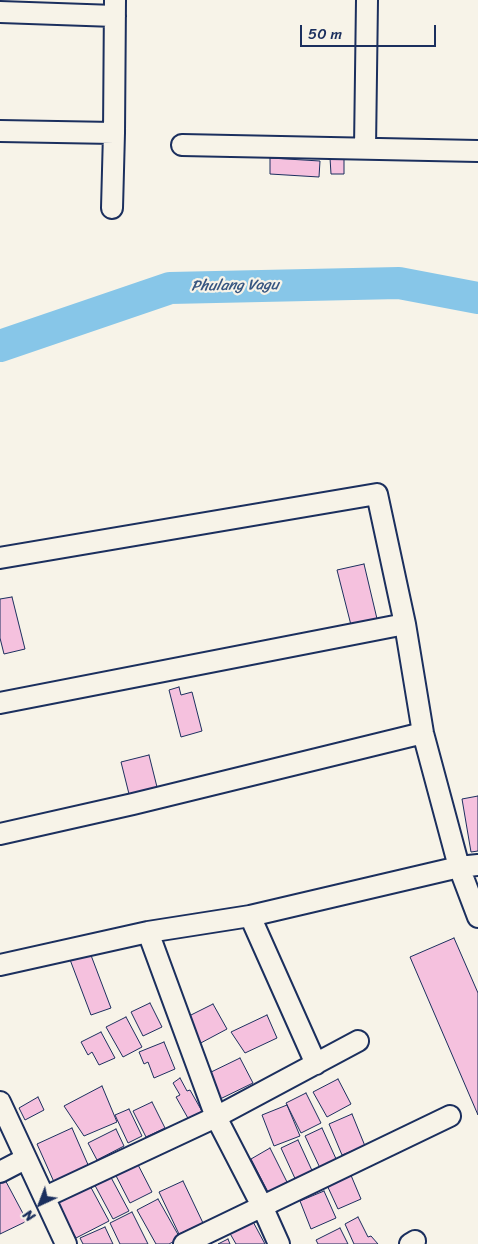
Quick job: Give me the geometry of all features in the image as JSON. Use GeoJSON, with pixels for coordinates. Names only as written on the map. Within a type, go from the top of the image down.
{"type":"FeatureCollection","features":[{"type":"Feature","properties":{"kind":"street"},"geometry":{"type":"LineString","coordinates":[[365,148],[367,0]]}},
{"type":"Feature","properties":{"kind":"street"},"geometry":{"type":"LineString","coordinates":[[0,12],[115,8],[112,208]]}},
{"type":"Feature","properties":{"kind":"street"},"geometry":{"type":"LineString","coordinates":[[0,131],[114,133]]}},
{"type":"Feature","properties":{"kind":"street"},"geometry":{"type":"LineString","coordinates":[[182,145],[478,151]]}},
{"type":"Feature","properties":{"kind":"street"},"geometry":{"type":"LineString","coordinates":[[0,558],[377,494],[405,624],[424,733],[469,866],[478,917]]}},
{"type":"Feature","properties":{"kind":"street"},"geometry":{"type":"LineString","coordinates":[[0,702],[405,624]]}},
{"type":"Feature","properties":{"kind":"street"},"geometry":{"type":"LineString","coordinates":[[0,834],[133,804],[424,733]]}},
{"type":"Feature","properties":{"kind":"street"},"geometry":{"type":"LineString","coordinates":[[0,965],[148,932],[250,916],[469,866]]}},
{"type":"Feature","properties":{"kind":"street"},"geometry":{"type":"LineString","coordinates":[[250,916],[316,1064]]}},
{"type":"Feature","properties":{"kind":"street"},"geometry":{"type":"LineString","coordinates":[[148,932],[216,1117],[262,1206],[279,1244]]}},
{"type":"Feature","properties":{"kind":"street"},"geometry":{"type":"LineString","coordinates":[[45,1197],[216,1117],[358,1041]]}},
{"type":"Feature","properties":{"kind":"street"},"geometry":{"type":"LineString","coordinates":[[0,1102],[66,1244]]}},
{"type":"Feature","properties":{"kind":"street"},"geometry":{"type":"LineString","coordinates":[[184,1244],[450,1116]]}},
{"type":"Feature","properties":{"kind":"street"},"geometry":{"type":"LineString","coordinates":[[0,1172],[25,1159]]}},
{"type":"Feature","properties":{"kind":"building"},"geometry":{"type":"Polygon","coordinates":[[[270,158],[320,161],[319,177],[270,174],[270,158]]]}},
{"type":"Feature","properties":{"kind":"building"},"geometry":{"type":"Polygon","coordinates":[[[330,158],[344,158],[344,174],[331,174],[330,158]]]}},
{"type":"Feature","properties":{"kind":"building"},"geometry":{"type":"Polygon","coordinates":[[[364,564],[378,623],[352,629],[337,570],[364,564]]]}},
{"type":"Feature","properties":{"kind":"building"},"geometry":{"type":"Polygon","coordinates":[[[12,597],[25,649],[4,654],[0,638],[0,599],[12,597]]]}},
{"type":"Feature","properties":{"kind":"building"},"geometry":{"type":"Polygon","coordinates":[[[179,687],[181,695],[192,692],[202,731],[181,737],[169,690],[179,687]]]}},
{"type":"Feature","properties":{"kind":"building"},"geometry":{"type":"Polygon","coordinates":[[[149,755],[158,791],[130,798],[121,762],[149,755]]]}},
{"type":"Feature","properties":{"kind":"building"},"geometry":{"type":"Polygon","coordinates":[[[478,796],[478,851],[471,852],[462,799],[478,796]]]}},
{"type":"Feature","properties":{"kind":"building"},"geometry":{"type":"Polygon","coordinates":[[[454,938],[478,993],[478,1115],[410,957],[454,938]]]}},
{"type":"Feature","properties":{"kind":"building"},"geometry":{"type":"Polygon","coordinates":[[[89,950],[111,1008],[91,1015],[69,957],[89,950]]]}},
{"type":"Feature","properties":{"kind":"building"},"geometry":{"type":"Polygon","coordinates":[[[150,1003],[162,1027],[143,1036],[131,1012],[150,1003]]]}},
{"type":"Feature","properties":{"kind":"building"},"geometry":{"type":"Polygon","coordinates":[[[213,1004],[227,1029],[197,1045],[183,1019],[213,1004]]]}},
{"type":"Feature","properties":{"kind":"building"},"geometry":{"type":"Polygon","coordinates":[[[267,1015],[277,1038],[245,1053],[231,1032],[267,1015]]]}},
{"type":"Feature","properties":{"kind":"building"},"geometry":{"type":"Polygon","coordinates":[[[126,1017],[142,1047],[123,1057],[106,1027],[126,1017]]]}},
{"type":"Feature","properties":{"kind":"building"},"geometry":{"type":"Polygon","coordinates":[[[101,1032],[115,1058],[99,1065],[92,1052],[88,1055],[81,1042],[101,1032]]]}},
{"type":"Feature","properties":{"kind":"building"},"geometry":{"type":"Polygon","coordinates":[[[164,1042],[175,1069],[154,1078],[148,1062],[144,1064],[139,1052],[164,1042]]]}},
{"type":"Feature","properties":{"kind":"building"},"geometry":{"type":"Polygon","coordinates":[[[240,1058],[253,1083],[218,1100],[205,1075],[240,1058]]]}},
{"type":"Feature","properties":{"kind":"building"},"geometry":{"type":"Polygon","coordinates":[[[180,1078],[187,1091],[190,1090],[203,1113],[189,1120],[176,1097],[180,1095],[173,1083],[180,1078]]]}},
{"type":"Feature","properties":{"kind":"building"},"geometry":{"type":"Polygon","coordinates":[[[338,1079],[351,1104],[327,1117],[313,1092],[338,1079]]]}},
{"type":"Feature","properties":{"kind":"building"},"geometry":{"type":"Polygon","coordinates":[[[102,1086],[117,1122],[84,1136],[64,1106],[102,1086]]]}},
{"type":"Feature","properties":{"kind":"building"},"geometry":{"type":"Polygon","coordinates":[[[306,1093],[321,1123],[301,1133],[286,1103],[306,1093]]]}},
{"type":"Feature","properties":{"kind":"building"},"geometry":{"type":"Polygon","coordinates":[[[38,1097],[44,1110],[25,1120],[19,1108],[38,1097]]]}},
{"type":"Feature","properties":{"kind":"building"},"geometry":{"type":"Polygon","coordinates":[[[152,1102],[165,1128],[146,1137],[133,1111],[152,1102]]]}},
{"type":"Feature","properties":{"kind":"building"},"geometry":{"type":"Polygon","coordinates":[[[287,1105],[300,1136],[274,1146],[262,1115],[287,1105]]]}},
{"type":"Feature","properties":{"kind":"building"},"geometry":{"type":"Polygon","coordinates":[[[129,1109],[142,1136],[128,1143],[115,1115],[129,1109]]]}},
{"type":"Feature","properties":{"kind":"building"},"geometry":{"type":"Polygon","coordinates":[[[352,1114],[365,1146],[342,1155],[329,1124],[352,1114]]]}},
{"type":"Feature","properties":{"kind":"building"},"geometry":{"type":"Polygon","coordinates":[[[72,1128],[89,1167],[54,1182],[37,1144],[72,1128]]]}},
{"type":"Feature","properties":{"kind":"building"},"geometry":{"type":"Polygon","coordinates":[[[322,1128],[337,1161],[320,1168],[305,1136],[322,1128]]]}},
{"type":"Feature","properties":{"kind":"building"},"geometry":{"type":"Polygon","coordinates":[[[116,1129],[124,1146],[97,1160],[88,1143],[116,1129]]]}},
{"type":"Feature","properties":{"kind":"building"},"geometry":{"type":"Polygon","coordinates":[[[298,1140],[315,1177],[298,1185],[281,1148],[298,1140]]]}},
{"type":"Feature","properties":{"kind":"building"},"geometry":{"type":"Polygon","coordinates":[[[270,1148],[287,1182],[268,1192],[251,1159],[270,1148]]]}},
{"type":"Feature","properties":{"kind":"building"},"geometry":{"type":"Polygon","coordinates":[[[134,1157],[152,1192],[130,1203],[112,1168],[134,1157]]]}},
{"type":"Feature","properties":{"kind":"building"},"geometry":{"type":"Polygon","coordinates":[[[107,1170],[129,1211],[113,1219],[91,1178],[107,1170]]]}},
{"type":"Feature","properties":{"kind":"building"},"geometry":{"type":"Polygon","coordinates":[[[350,1173],[361,1199],[338,1209],[326,1183],[350,1173]]]}},
{"type":"Feature","properties":{"kind":"building"},"geometry":{"type":"Polygon","coordinates":[[[3,1176],[27,1221],[0,1234],[0,1178],[3,1176]]]}},
{"type":"Feature","properties":{"kind":"building"},"geometry":{"type":"Polygon","coordinates":[[[183,1181],[203,1223],[179,1234],[159,1192],[183,1181]]]}},
{"type":"Feature","properties":{"kind":"building"},"geometry":{"type":"Polygon","coordinates":[[[88,1182],[109,1221],[76,1238],[55,1199],[88,1182]]]}},
{"type":"Feature","properties":{"kind":"building"},"geometry":{"type":"Polygon","coordinates":[[[324,1191],[336,1218],[311,1229],[300,1201],[324,1191]]]}},
{"type":"Feature","properties":{"kind":"building"},"geometry":{"type":"Polygon","coordinates":[[[158,1199],[180,1238],[169,1244],[156,1244],[137,1210],[158,1199]]]}},
{"type":"Feature","properties":{"kind":"building"},"geometry":{"type":"Polygon","coordinates":[[[132,1212],[148,1244],[120,1244],[110,1223],[132,1212]]]}},
{"type":"Feature","properties":{"kind":"building"},"geometry":{"type":"Polygon","coordinates":[[[358,1217],[368,1237],[371,1236],[378,1244],[354,1244],[345,1224],[358,1217]]]}},
{"type":"Feature","properties":{"kind":"building"},"geometry":{"type":"Polygon","coordinates":[[[251,1218],[265,1244],[236,1244],[228,1230],[251,1218]]]}},
{"type":"Feature","properties":{"kind":"building"},"geometry":{"type":"Polygon","coordinates":[[[105,1227],[113,1244],[83,1244],[80,1238],[105,1227]]]}},
{"type":"Feature","properties":{"kind":"building"},"geometry":{"type":"Polygon","coordinates":[[[340,1228],[348,1244],[318,1244],[316,1240],[340,1228]]]}},
{"type":"Feature","properties":{"kind":"building"},"geometry":{"type":"Polygon","coordinates":[[[228,1239],[230,1244],[218,1244],[228,1239]]]}},
{"type":"Feature","properties":{"kind":"waterway","name":"Phulang Vagu"},"geometry":{"type":"LineString","coordinates":[[0,346],[170,288],[399,283],[478,298]]}}]}
